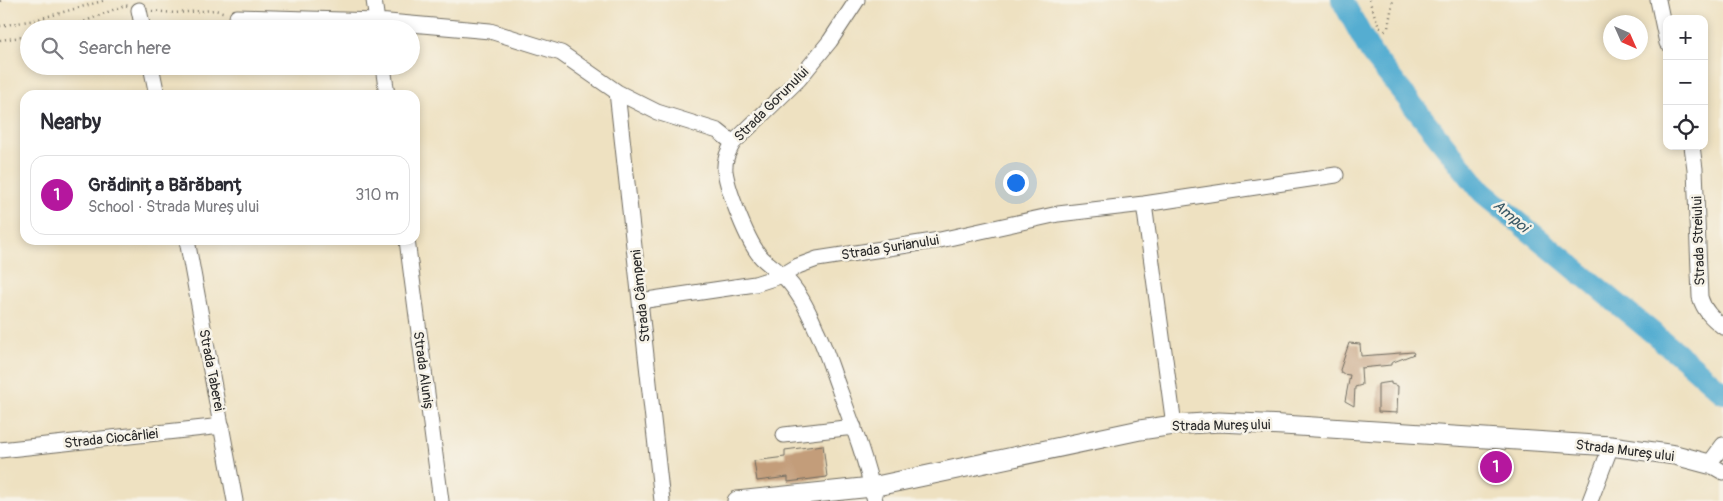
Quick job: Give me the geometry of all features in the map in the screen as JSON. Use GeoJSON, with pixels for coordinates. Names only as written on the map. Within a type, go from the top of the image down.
{"type":"FeatureCollection","features":[{"type":"Feature","properties":{"kind":"street"},"geometry":{"type":"LineString","coordinates":[[374,0],[377,20]]}},
{"type":"Feature","properties":{"kind":"street","name":"Strada Gorunului"},"geometry":{"type":"LineString","coordinates":[[857,0],[830,41],[799,79],[733,142],[726,154],[725,170],[738,212],[753,245],[761,258],[783,275],[804,304],[818,331],[854,427],[874,494]]}},
{"type":"Feature","properties":{"kind":"street"},"geometry":{"type":"LineString","coordinates":[[1658,0],[1663,24]]}},
{"type":"Feature","properties":{"kind":"street"},"geometry":{"type":"LineString","coordinates":[[139,10],[141,20]]}},
{"type":"Feature","properties":{"kind":"street"},"geometry":{"type":"LineString","coordinates":[[237,17],[290,20]]}},
{"type":"Feature","properties":{"kind":"street"},"geometry":{"type":"LineString","coordinates":[[420,27],[490,30],[561,53],[617,92],[657,112],[718,131],[733,142]]}},
{"type":"Feature","properties":{"kind":"street"},"geometry":{"type":"LineString","coordinates":[[153,75],[156,90]]}},
{"type":"Feature","properties":{"kind":"street"},"geometry":{"type":"LineString","coordinates":[[384,75],[386,90]]}},
{"type":"Feature","properties":{"kind":"street","name":"Strada Câmpeni"},"geometry":{"type":"LineString","coordinates":[[617,92],[662,501]]}},
{"type":"Feature","properties":{"kind":"street","name":"Strada Streiului"},"geometry":{"type":"LineString","coordinates":[[1693,150],[1695,169],[1700,297],[1702,305],[1708,314],[1723,327]]}},
{"type":"Feature","properties":{"kind":"street","name":"Strada Șurianului"},"geometry":{"type":"LineString","coordinates":[[640,301],[755,284],[783,275],[798,266],[817,259],[940,240],[1058,214],[1144,204],[1336,176]]}},
{"type":"Feature","properties":{"kind":"street"},"geometry":{"type":"LineString","coordinates":[[1144,204],[1174,425]]}},
{"type":"Feature","properties":{"kind":"street","name":"Strada Taberei"},"geometry":{"type":"LineString","coordinates":[[188,245],[235,501]]}},
{"type":"Feature","properties":{"kind":"street","name":"Strada Aluniș"},"geometry":{"type":"LineString","coordinates":[[407,245],[441,501]]}},
{"type":"Feature","properties":{"kind":"street","name":"Strada Mureșului"},"geometry":{"type":"LineString","coordinates":[[737,501],[874,494],[1140,430],[1174,425],[1219,422],[1610,446],[1675,455],[1716,468]]}},
{"type":"Feature","properties":{"kind":"street","name":"Strada Ciocârliei"},"geometry":{"type":"LineString","coordinates":[[0,450],[222,426]]}},
{"type":"Feature","properties":{"kind":"street"},"geometry":{"type":"LineString","coordinates":[[784,436],[854,427]]}},
{"type":"Feature","properties":{"kind":"street"},"geometry":{"type":"LineString","coordinates":[[1716,468],[1723,444]]}},
{"type":"Feature","properties":{"kind":"street"},"geometry":{"type":"LineString","coordinates":[[1590,501],[1610,446]]}},
{"type":"Feature","properties":{"kind":"path"},"geometry":{"type":"LineString","coordinates":[[0,1],[4,0]]}},
{"type":"Feature","properties":{"kind":"path"},"geometry":{"type":"LineString","coordinates":[[35,20],[106,0]]}},
{"type":"Feature","properties":{"kind":"path"},"geometry":{"type":"LineString","coordinates":[[1369,0],[1379,27],[1385,30],[1388,28],[1393,0]]}},
{"type":"Feature","properties":{"kind":"path"},"geometry":{"type":"LineString","coordinates":[[88,20],[125,5],[139,10],[175,13],[215,10],[237,17]]}},
{"type":"Feature","properties":{"kind":"path"},"geometry":{"type":"LineString","coordinates":[[0,26],[20,23]]}},
{"type":"Feature","properties":{"kind":"path"},"geometry":{"type":"LineString","coordinates":[[0,40],[20,37]]}},
{"type":"Feature","properties":{"kind":"building"},"geometry":{"type":"Polygon","coordinates":[[[1349,343],[1360,344],[1361,356],[1413,352],[1414,354],[1391,363],[1391,365],[1361,368],[1362,385],[1355,387],[1354,406],[1345,401],[1350,375],[1342,374],[1340,370],[1349,343]]]}},
{"type":"Feature","properties":{"kind":"building"},"geometry":{"type":"Polygon","coordinates":[[[1391,382],[1391,384],[1398,386],[1397,413],[1378,412],[1378,384],[1391,382]]]}},
{"type":"Feature","properties":{"kind":"building"},"geometry":{"type":"Polygon","coordinates":[[[823,445],[827,477],[788,482],[788,477],[757,481],[754,461],[785,457],[785,450],[823,445]]]}},
{"type":"Feature","properties":{"kind":"waterway","name":"Ampoi"},"geometry":{"type":"LineString","coordinates":[[1342,0],[1371,53],[1482,192],[1723,393]]}},
{"type":"Feature","properties":{"kind":"place","name":"Grădinița Bărăbanț"},"geometry":{"type":"Point","coordinates":[1496,467]}}]}
